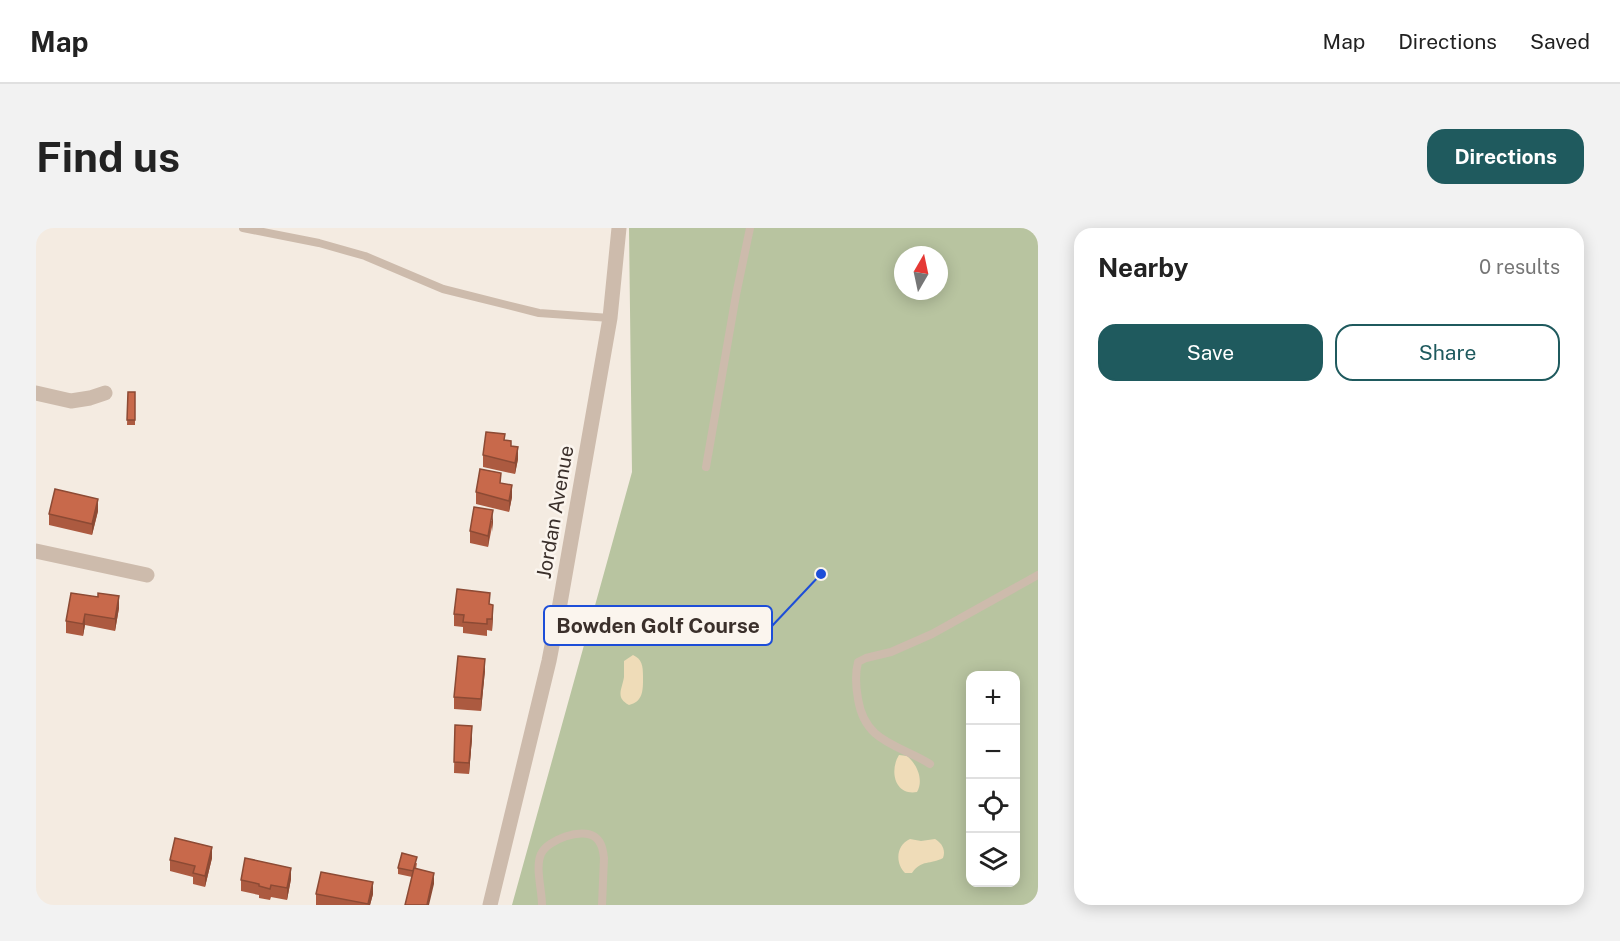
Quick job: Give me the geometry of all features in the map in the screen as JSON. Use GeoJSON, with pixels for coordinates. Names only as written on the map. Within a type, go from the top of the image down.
{"type":"FeatureCollection","features":[{"type":"Feature","properties":{"kind":"street","name":"Jordan Avenue"},"geometry":{"type":"LineString","coordinates":[[490,905],[549,662],[580,495],[609,318],[619,228]]}},
{"type":"Feature","properties":{"kind":"street"},"geometry":{"type":"LineString","coordinates":[[36,393],[71,401],[105,393]]}},
{"type":"Feature","properties":{"kind":"street"},"geometry":{"type":"LineString","coordinates":[[36,551],[147,575]]}},
{"type":"Feature","properties":{"kind":"lane"},"geometry":{"type":"LineString","coordinates":[[243,228],[319,243],[365,256],[443,289],[539,313],[609,318]]}},
{"type":"Feature","properties":{"kind":"lane"},"geometry":{"type":"LineString","coordinates":[[705,467],[750,228]]}},
{"type":"Feature","properties":{"kind":"lane"},"geometry":{"type":"LineString","coordinates":[[930,764],[883,740],[870,729],[860,708],[857,685],[858,662],[891,652],[932,634],[1038,575]]}},
{"type":"Feature","properties":{"kind":"lane"},"geometry":{"type":"LineString","coordinates":[[542,905],[539,869],[541,853],[551,843],[582,833],[597,838],[603,851],[602,905]]}},
{"type":"Feature","properties":{"kind":"green space"},"geometry":{"type":"Polygon","coordinates":[[[629,228],[1038,228],[1038,905],[512,905],[632,472],[629,228]]]}},
{"type":"Feature","properties":{"kind":"sand"},"geometry":{"type":"Polygon","coordinates":[[[633,655],[641,663],[643,685],[638,701],[629,705],[622,699],[620,693],[624,677],[624,661],[633,655]]]}},
{"type":"Feature","properties":{"kind":"sand"},"geometry":{"type":"Polygon","coordinates":[[[899,755],[907,756],[914,763],[920,777],[917,792],[904,790],[896,781],[894,768],[899,755]]]}},
{"type":"Feature","properties":{"kind":"sand"},"geometry":{"type":"Polygon","coordinates":[[[910,839],[921,841],[935,839],[943,847],[943,858],[923,864],[912,873],[905,873],[898,854],[902,845],[910,839]]]}},
{"type":"Feature","properties":{"kind":"building"},"geometry":{"type":"Polygon","coordinates":[[[128,392],[135,392],[135,420],[127,420],[128,392]]]}},
{"type":"Feature","properties":{"kind":"building"},"geometry":{"type":"Polygon","coordinates":[[[486,432],[505,434],[504,440],[511,441],[511,446],[518,447],[515,463],[483,455],[486,432]]]}},
{"type":"Feature","properties":{"kind":"building"},"geometry":{"type":"Polygon","coordinates":[[[480,469],[501,473],[500,483],[512,485],[509,501],[476,492],[480,469]]]}},
{"type":"Feature","properties":{"kind":"building"},"geometry":{"type":"Polygon","coordinates":[[[55,489],[98,499],[92,524],[49,514],[55,489]]]}},
{"type":"Feature","properties":{"kind":"building"},"geometry":{"type":"Polygon","coordinates":[[[474,507],[493,510],[488,536],[470,531],[474,507]]]}},
{"type":"Feature","properties":{"kind":"building"},"geometry":{"type":"Polygon","coordinates":[[[457,589],[490,593],[489,604],[493,605],[492,619],[487,619],[487,624],[463,622],[464,615],[454,614],[457,589]]]}},
{"type":"Feature","properties":{"kind":"building"},"geometry":{"type":"Polygon","coordinates":[[[71,593],[98,597],[98,593],[119,596],[115,619],[85,614],[83,624],[66,621],[71,593]]]}},
{"type":"Feature","properties":{"kind":"building"},"geometry":{"type":"Polygon","coordinates":[[[458,656],[485,659],[481,699],[454,697],[458,656]]]}},
{"type":"Feature","properties":{"kind":"building"},"geometry":{"type":"Polygon","coordinates":[[[455,725],[472,726],[469,763],[454,762],[455,725]]]}},
{"type":"Feature","properties":{"kind":"building"},"geometry":{"type":"Polygon","coordinates":[[[175,838],[212,847],[205,876],[193,873],[195,866],[170,860],[175,838]]]}},
{"type":"Feature","properties":{"kind":"building"},"geometry":{"type":"Polygon","coordinates":[[[402,853],[417,857],[413,871],[398,868],[402,853]]]}},
{"type":"Feature","properties":{"kind":"building"},"geometry":{"type":"Polygon","coordinates":[[[245,858],[291,868],[287,888],[271,885],[270,889],[241,880],[245,858]]]}},
{"type":"Feature","properties":{"kind":"building"},"geometry":{"type":"Polygon","coordinates":[[[414,868],[434,873],[427,905],[405,905],[414,868]]]}},
{"type":"Feature","properties":{"kind":"building"},"geometry":{"type":"Polygon","coordinates":[[[321,872],[373,882],[368,904],[316,894],[321,872]]]}},
{"type":"Feature","properties":{"kind":"place","name":"Bowden Golf Course"},"geometry":{"type":"Point","coordinates":[821,574]}}]}
